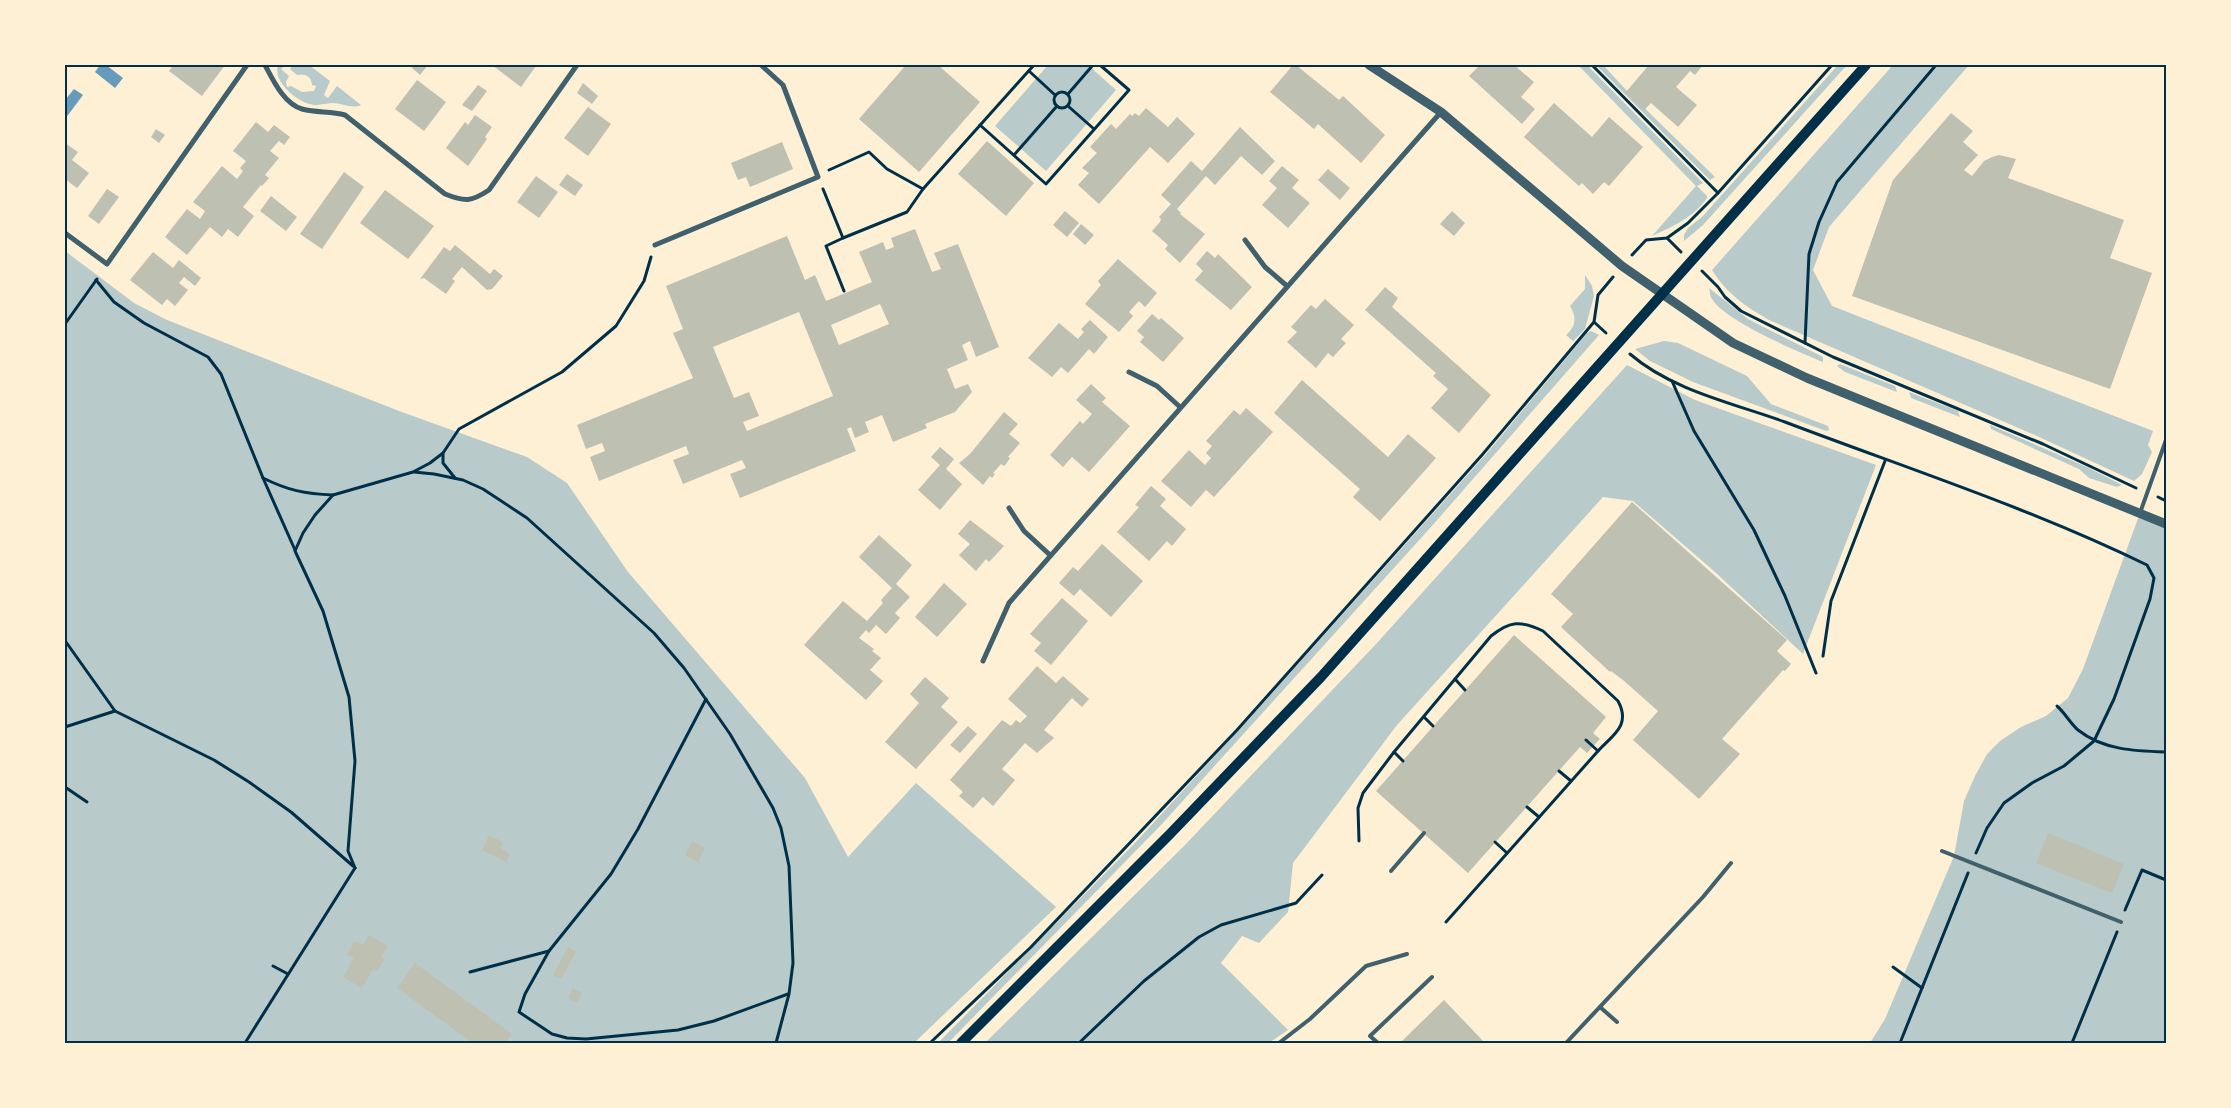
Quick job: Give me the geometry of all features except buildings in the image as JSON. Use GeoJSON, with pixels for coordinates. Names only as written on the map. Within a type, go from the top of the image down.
{"type":"FeatureCollection","features":[{"type":"Feature","properties":{"kind":"main road"},"geometry":{"type":"LineString","coordinates":[[961,1043],[1170,834],[1321,677],[1660,294],[1691,262],[1866,65]]}},
{"type":"Feature","properties":{"kind":"street"},"geometry":{"type":"LineString","coordinates":[[65,233],[107,264],[247,65]]}},
{"type":"Feature","properties":{"kind":"street"},"geometry":{"type":"LineString","coordinates":[[265,65],[286,99],[300,109],[331,111],[345,115],[445,194],[460,200],[476,199],[489,190],[577,65]]}},
{"type":"Feature","properties":{"kind":"street"},"geometry":{"type":"LineString","coordinates":[[655,244],[818,177],[783,85],[761,65]]}},
{"type":"Feature","properties":{"kind":"street"},"geometry":{"type":"LineString","coordinates":[[1369,65],[1441,112],[1622,266],[1733,343],[1807,378],[2166,524]]}},
{"type":"Feature","properties":{"kind":"street"},"geometry":{"type":"LineString","coordinates":[[983,661],[1008,602],[1441,112]]}},
{"type":"Feature","properties":{"kind":"street"},"geometry":{"type":"LineString","coordinates":[[1245,240],[1264,267],[1287,286]]}},
{"type":"Feature","properties":{"kind":"street"},"geometry":{"type":"LineString","coordinates":[[1129,372],[1157,386],[1180,407]]}},
{"type":"Feature","properties":{"kind":"street"},"geometry":{"type":"LineString","coordinates":[[1009,508],[1024,531],[1050,555]]}},
{"type":"Feature","properties":{"kind":"lane"},"geometry":{"type":"LineString","coordinates":[[2140,513],[2166,440]]}},
{"type":"Feature","properties":{"kind":"lane"},"geometry":{"type":"LineString","coordinates":[[1391,871],[1424,833]]}},
{"type":"Feature","properties":{"kind":"lane"},"geometry":{"type":"LineString","coordinates":[[1942,851],[2121,922]]}},
{"type":"Feature","properties":{"kind":"lane"},"geometry":{"type":"LineString","coordinates":[[1566,1043],[1703,897],[1731,863]]}},
{"type":"Feature","properties":{"kind":"lane"},"geometry":{"type":"LineString","coordinates":[[1279,1043],[1310,1019],[1366,966],[1407,954]]}},
{"type":"Feature","properties":{"kind":"lane"},"geometry":{"type":"LineString","coordinates":[[1378,1043],[1370,1036],[1432,977]]}},
{"type":"Feature","properties":{"kind":"lane"},"geometry":{"type":"LineString","coordinates":[[1600,1007],[1618,1022]]}},
{"type":"Feature","properties":{"kind":"path"},"geometry":{"type":"LineString","coordinates":[[844,291],[826,246],[907,212],[923,189],[1034,65]]}},
{"type":"Feature","properties":{"kind":"path"},"geometry":{"type":"LineString","coordinates":[[1068,94],[1093,65]]}},
{"type":"Feature","properties":{"kind":"path"},"geometry":{"type":"LineString","coordinates":[[980,125],[1046,184],[1129,90],[1100,65]]}},
{"type":"Feature","properties":{"kind":"path"},"geometry":{"type":"LineString","coordinates":[[1592,65],[1718,193]]}},
{"type":"Feature","properties":{"kind":"path"},"geometry":{"type":"LineString","coordinates":[[930,1043],[1031,947],[1237,730],[1482,455],[1594,322],[1598,295],[1622,266],[1646,240],[1667,238],[1688,223],[1718,193],[1832,65]]}},
{"type":"Feature","properties":{"kind":"path"},"geometry":{"type":"LineString","coordinates":[[1805,343],[1809,254],[1819,222],[1837,182],[1936,65]]}},
{"type":"Feature","properties":{"kind":"path"},"geometry":{"type":"LineString","coordinates":[[1029,71],[1056,95]]}},
{"type":"Feature","properties":{"kind":"path"},"geometry":{"type":"LineString","coordinates":[[1062,91],[1068,94],[1071,99],[1068,106],[1063,108],[1057,106],[1054,101],[1056,95],[1062,91]]}},
{"type":"Feature","properties":{"kind":"path"},"geometry":{"type":"LineString","coordinates":[[1014,155],[1057,106]]}},
{"type":"Feature","properties":{"kind":"path"},"geometry":{"type":"LineString","coordinates":[[1068,106],[1094,129]]}},
{"type":"Feature","properties":{"kind":"path"},"geometry":{"type":"LineString","coordinates":[[843,238],[818,177],[832,168],[869,152],[886,170],[923,189]]}},
{"type":"Feature","properties":{"kind":"path"},"geometry":{"type":"LineString","coordinates":[[1667,238],[1741,311],[1833,357],[2043,444],[2166,501]]}},
{"type":"Feature","properties":{"kind":"path"},"geometry":{"type":"LineString","coordinates":[[262,478],[284,488],[307,494],[333,495],[413,472],[430,463],[443,453],[459,429],[562,372],[616,326],[644,281],[655,244]]}},
{"type":"Feature","properties":{"kind":"path"},"geometry":{"type":"LineString","coordinates":[[65,324],[107,264]]}},
{"type":"Feature","properties":{"kind":"path"},"geometry":{"type":"LineString","coordinates":[[96,280],[114,302],[137,318],[208,357],[221,374],[262,478],[323,611],[349,697],[355,761],[348,851],[356,868]]}},
{"type":"Feature","properties":{"kind":"path"},"geometry":{"type":"LineString","coordinates":[[1594,322],[1641,362],[1686,388],[1741,406],[1885,461],[1976,492],[2147,565],[2154,578],[2150,599],[2114,700],[2094,741],[2064,766],[2004,803],[1986,828],[1900,1043]]}},
{"type":"Feature","properties":{"kind":"path"},"geometry":{"type":"LineString","coordinates":[[1671,380],[1694,430],[1754,530],[1785,596],[1816,674]]}},
{"type":"Feature","properties":{"kind":"path"},"geometry":{"type":"LineString","coordinates":[[443,453],[443,463],[455,478]]}},
{"type":"Feature","properties":{"kind":"path"},"geometry":{"type":"LineString","coordinates":[[1823,656],[1831,601],[1885,461]]}},
{"type":"Feature","properties":{"kind":"path"},"geometry":{"type":"LineString","coordinates":[[413,472],[455,478],[483,489],[527,518],[654,634],[684,668],[748,764],[773,808],[789,866],[793,962],[789,994],[776,1043]]}},
{"type":"Feature","properties":{"kind":"path"},"geometry":{"type":"LineString","coordinates":[[295,551],[315,515],[333,495]]}},
{"type":"Feature","properties":{"kind":"path"},"geometry":{"type":"LineString","coordinates":[[65,609],[65,658]]}},
{"type":"Feature","properties":{"kind":"path"},"geometry":{"type":"LineString","coordinates":[[1359,841],[1358,808],[1363,793],[1394,752],[1454,680],[1491,636],[1502,627],[1513,623],[1522,623],[1543,631],[1618,700],[1624,719],[1621,726],[1446,922]]}},
{"type":"Feature","properties":{"kind":"path"},"geometry":{"type":"LineString","coordinates":[[66,642],[115,711],[214,760],[249,782],[291,812],[356,868]]}},
{"type":"Feature","properties":{"kind":"path"},"geometry":{"type":"LineString","coordinates":[[1454,680],[1465,690]]}},
{"type":"Feature","properties":{"kind":"path"},"geometry":{"type":"LineString","coordinates":[[706,699],[638,829],[611,874],[549,951],[525,994],[519,1012],[552,1034],[567,1038],[586,1038],[678,1030],[714,1021],[789,994]]}},
{"type":"Feature","properties":{"kind":"path"},"geometry":{"type":"LineString","coordinates":[[2057,706],[2076,728],[2094,741],[2123,750],[2166,752]]}},
{"type":"Feature","properties":{"kind":"path"},"geometry":{"type":"LineString","coordinates":[[65,727],[115,711]]}},
{"type":"Feature","properties":{"kind":"path"},"geometry":{"type":"LineString","coordinates":[[1424,717],[1433,726]]}},
{"type":"Feature","properties":{"kind":"path"},"geometry":{"type":"LineString","coordinates":[[1586,740],[1598,751]]}},
{"type":"Feature","properties":{"kind":"path"},"geometry":{"type":"LineString","coordinates":[[1394,752],[1403,761]]}},
{"type":"Feature","properties":{"kind":"path"},"geometry":{"type":"LineString","coordinates":[[1559,771],[1571,781]]}},
{"type":"Feature","properties":{"kind":"path"},"geometry":{"type":"LineString","coordinates":[[65,787],[87,802]]}},
{"type":"Feature","properties":{"kind":"path"},"geometry":{"type":"LineString","coordinates":[[1527,807],[1539,817]]}},
{"type":"Feature","properties":{"kind":"path"},"geometry":{"type":"LineString","coordinates":[[1496,842],[1507,853]]}},
{"type":"Feature","properties":{"kind":"path"},"geometry":{"type":"LineString","coordinates":[[245,1043],[356,868]]}},
{"type":"Feature","properties":{"kind":"path"},"geometry":{"type":"LineString","coordinates":[[2072,1043],[2142,870],[2166,880]]}},
{"type":"Feature","properties":{"kind":"path"},"geometry":{"type":"LineString","coordinates":[[1079,1043],[1144,981],[1199,937],[1221,925],[1296,903],[1322,875]]}},
{"type":"Feature","properties":{"kind":"path"},"geometry":{"type":"LineString","coordinates":[[470,972],[549,951]]}},
{"type":"Feature","properties":{"kind":"path"},"geometry":{"type":"LineString","coordinates":[[273,966],[288,974]]}},
{"type":"Feature","properties":{"kind":"path"},"geometry":{"type":"LineString","coordinates":[[1893,966],[1922,988]]}},
{"type":"Feature","properties":{"kind":"shaded area"},"geometry":{"type":"Polygon","coordinates":[[[278,65],[285,65],[281,69],[289,76],[286,82],[287,87],[291,86],[302,92],[314,91],[316,86],[312,85],[308,76],[297,75],[290,69],[293,65],[309,65],[330,81],[324,95],[328,98],[337,86],[361,105],[351,106],[334,103],[315,105],[302,101],[283,85],[277,72],[278,65]]]}},
{"type":"Feature","properties":{"kind":"shaded area"},"geometry":{"type":"Polygon","coordinates":[[[1048,65],[1088,65],[1116,90],[1046,171],[995,126],[1048,65]]]}},
{"type":"Feature","properties":{"kind":"shaded area"},"geometry":{"type":"Polygon","coordinates":[[[1578,65],[1587,65],[1703,183],[1697,186],[1707,198],[1696,211],[1675,225],[1652,236],[1696,186],[1578,65]]]}},
{"type":"Feature","properties":{"kind":"shaded area"},"geometry":{"type":"Polygon","coordinates":[[[1596,65],[1603,65],[1715,177],[1710,180],[1596,65]]]}},
{"type":"Feature","properties":{"kind":"shaded area"},"geometry":{"type":"Polygon","coordinates":[[[1838,65],[1847,65],[1703,225],[1684,241],[1684,235],[1688,228],[1703,216],[1838,65]]]}},
{"type":"Feature","properties":{"kind":"shaded area"},"geometry":{"type":"Polygon","coordinates":[[[1893,65],[1969,65],[1829,227],[1813,270],[1832,306],[2153,431],[2148,445],[2152,452],[2142,474],[2134,481],[2037,436],[1769,320],[1737,299],[1712,270],[1893,65]]]}},
{"type":"Feature","properties":{"kind":"shaded area"},"geometry":{"type":"Polygon","coordinates":[[[65,251],[134,303],[167,320],[399,411],[527,457],[567,483],[628,572],[805,778],[848,857],[916,783],[1056,907],[914,1043],[65,1043],[65,251]]]}},
{"type":"Feature","properties":{"kind":"shaded area"},"geometry":{"type":"Polygon","coordinates":[[[1585,275],[1592,286],[1594,296],[1585,329],[1573,341],[1566,335],[1574,325],[1574,314],[1570,306],[1585,289],[1585,275]]]}},
{"type":"Feature","properties":{"kind":"shaded area"},"geometry":{"type":"Polygon","coordinates":[[[1709,288],[1748,319],[1823,357],[1823,362],[1763,335],[1731,317],[1712,299],[1709,288]]]}},
{"type":"Feature","properties":{"kind":"shaded area"},"geometry":{"type":"Polygon","coordinates":[[[1591,331],[1599,335],[1431,527],[1161,825],[948,1043],[938,1043],[1133,845],[1248,720],[1488,452],[1587,333],[1591,331]]]}},
{"type":"Feature","properties":{"kind":"shaded area"},"geometry":{"type":"Polygon","coordinates":[[[1664,341],[1678,343],[1747,376],[1771,404],[1828,426],[1829,430],[1826,431],[1693,382],[1650,361],[1635,349],[1664,341]]]}},
{"type":"Feature","properties":{"kind":"shaded area"},"geometry":{"type":"Polygon","coordinates":[[[1840,364],[1895,386],[1897,392],[1845,372],[1837,366],[1840,364]]]}},
{"type":"Feature","properties":{"kind":"shaded area"},"geometry":{"type":"Polygon","coordinates":[[[1627,365],[1695,400],[1876,465],[1803,654],[1715,572],[1633,501],[1603,497],[1397,725],[1293,863],[1288,912],[1259,943],[1242,936],[1221,963],[1288,1030],[1269,1043],[985,1043],[1184,846],[1377,643],[1627,365]]]}},
{"type":"Feature","properties":{"kind":"shaded area"},"geometry":{"type":"Polygon","coordinates":[[[1909,392],[1958,411],[1960,417],[1911,398],[1909,392]]]}},
{"type":"Feature","properties":{"kind":"shaded area"},"geometry":{"type":"Polygon","coordinates":[[[1990,425],[2089,468],[2122,485],[2117,487],[2089,478],[2079,469],[1991,429],[1990,425]]]}},
{"type":"Feature","properties":{"kind":"shaded area"},"geometry":{"type":"Polygon","coordinates":[[[2140,513],[2166,524],[2166,1043],[1870,1043],[1885,1019],[1954,856],[1964,801],[1975,776],[1987,754],[2000,741],[2021,727],[2046,716],[2068,698],[2083,669],[2140,513]]]}},
{"type":"Feature","properties":{"kind":"water"},"geometry":{"type":"Polygon","coordinates":[[[100,65],[106,65],[123,78],[115,88],[95,72],[100,65]]]}},
{"type":"Feature","properties":{"kind":"water"},"geometry":{"type":"Polygon","coordinates":[[[74,89],[83,95],[65,119],[65,100],[74,89]]]}}]}
